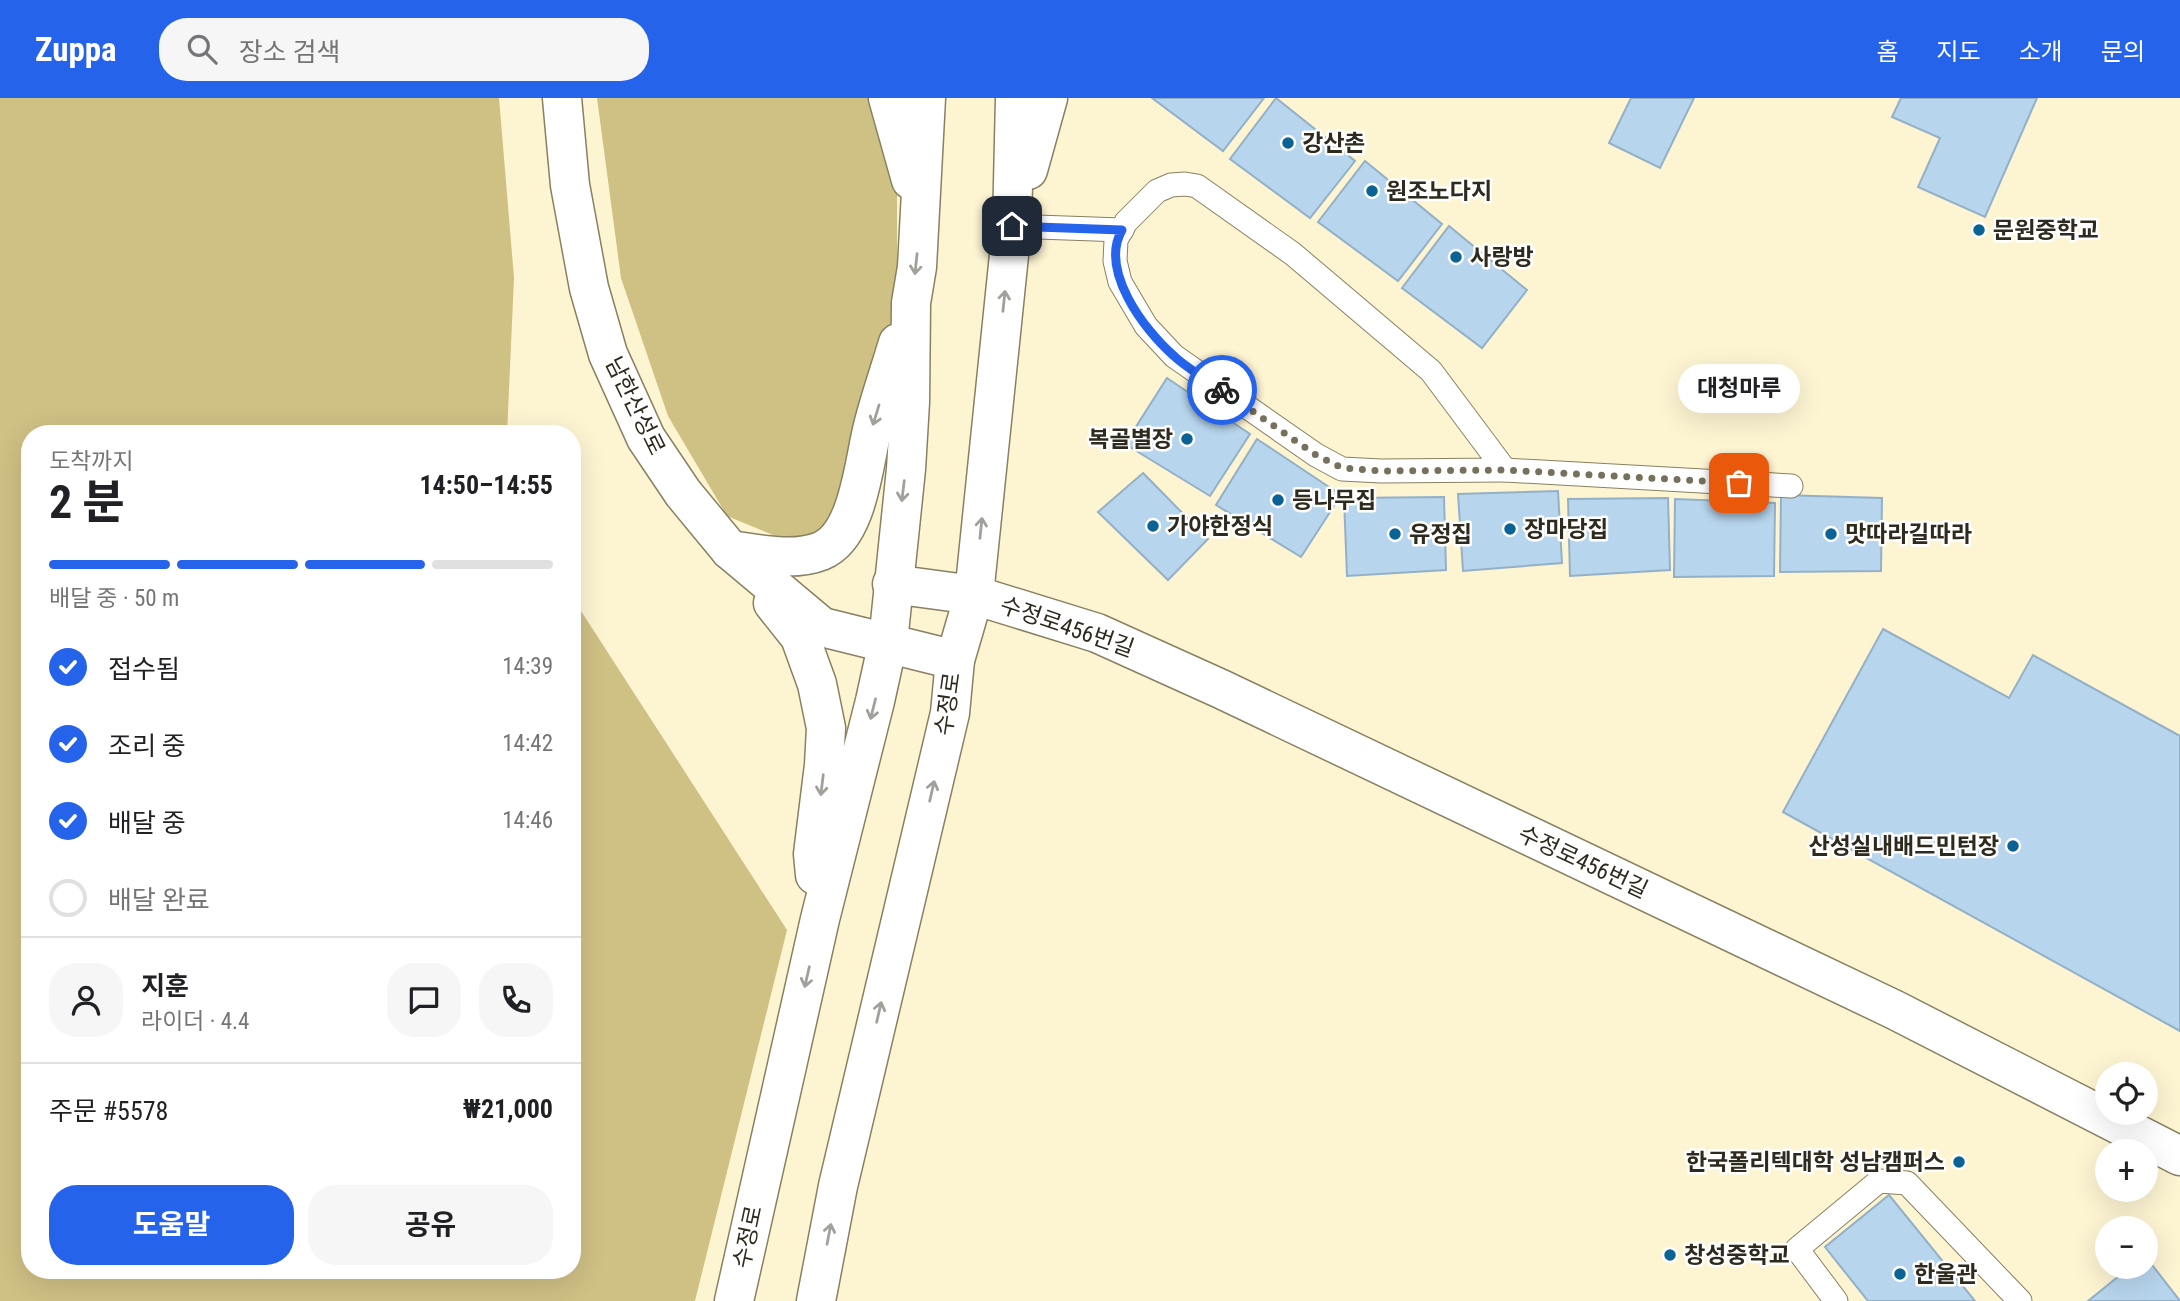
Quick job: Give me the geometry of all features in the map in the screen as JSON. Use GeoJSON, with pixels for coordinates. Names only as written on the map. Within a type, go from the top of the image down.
{"type":"FeatureCollection","features":[{"type":"Feature","properties":{"kind":"main road","name":"남한산성로"},"geometry":{"type":"LineString","coordinates":[[562,98],[573,198],[589,288],[608,354],[646,438],[683,493],[730,550],[822,626],[955,660]]}},
{"type":"Feature","properties":{"kind":"main road"},"geometry":{"type":"LineString","coordinates":[[888,98],[920,209]]}},
{"type":"Feature","properties":{"kind":"main road","name":"수정로"},"geometry":{"type":"LineString","coordinates":[[734,1301],[820,919],[876,701],[888,642],[906,469],[911,303],[917,267],[926,98]]}},
{"type":"Feature","properties":{"kind":"main road","name":"수정로"},"geometry":{"type":"LineString","coordinates":[[816,1301],[838,1186],[950,713],[955,660],[974,596],[1012,226],[1015,98]]}},
{"type":"Feature","properties":{"kind":"main road"},"geometry":{"type":"LineString","coordinates":[[1012,226],[1048,98]]}},
{"type":"Feature","properties":{"kind":"main road"},"geometry":{"type":"LineString","coordinates":[[730,550],[792,557],[819,552],[837,541],[854,509],[864,477],[873,426],[911,303]]}},
{"type":"Feature","properties":{"kind":"main road"},"geometry":{"type":"LineString","coordinates":[[730,550],[800,637],[817,684],[826,728],[813,854],[820,919]]}},
{"type":"Feature","properties":{"kind":"main road","name":"수정로456번길"},"geometry":{"type":"LineString","coordinates":[[892,584],[974,596],[1097,633],[1895,1010],[2180,1156]]}},
{"type":"Feature","properties":{"kind":"lane"},"geometry":{"type":"LineString","coordinates":[[1505,470],[1431,371],[1293,254],[1197,186],[1171,185],[1157,191],[1126,222],[1116,240],[1115,261],[1120,282],[1146,326],[1174,356],[1316,455],[1342,468],[1381,471],[1505,470],[1791,486]]}},
{"type":"Feature","properties":{"kind":"lane"},"geometry":{"type":"LineString","coordinates":[[1012,226],[1122,230]]}},
{"type":"Feature","properties":{"kind":"lane"},"geometry":{"type":"LineString","coordinates":[[1836,1301],[1797,1249],[1879,1181],[1907,1183],[2020,1301]]}},
{"type":"Feature","properties":{"kind":"shaded area"},"geometry":{"type":"Polygon","coordinates":[[[0,98],[499,98],[514,278],[507,425],[21,425],[21,1279],[581,1279],[581,611],[787,930],[695,1301],[0,1301],[0,98]]]}},
{"type":"Feature","properties":{"kind":"shaded area"},"geometry":{"type":"Polygon","coordinates":[[[597,98],[897,98],[897,280],[867,495],[814,552],[727,516],[668,416],[621,278],[597,98]]]}},
{"type":"Feature","properties":{"kind":"building"},"geometry":{"type":"Polygon","coordinates":[[[1152,98],[1264,98],[1223,151],[1152,98]]]}},
{"type":"Feature","properties":{"kind":"building","name":"강산촌"},"geometry":{"type":"Polygon","coordinates":[[[1276,98],[1355,161],[1310,218],[1230,159],[1276,98]]]}},
{"type":"Feature","properties":{"kind":"building"},"geometry":{"type":"Polygon","coordinates":[[[1631,98],[1694,98],[1660,168],[1609,143],[1631,98]]]}},
{"type":"Feature","properties":{"kind":"building"},"geometry":{"type":"Polygon","coordinates":[[[1901,98],[2037,98],[1985,217],[1918,187],[1940,138],[1892,117],[1901,98]]]}},
{"type":"Feature","properties":{"kind":"building","name":"원조노다지"},"geometry":{"type":"Polygon","coordinates":[[[1365,161],[1442,224],[1398,281],[1318,222],[1365,161]]]}},
{"type":"Feature","properties":{"kind":"building","name":"사랑방"},"geometry":{"type":"Polygon","coordinates":[[[1449,226],[1527,290],[1482,348],[1402,288],[1449,226]]]}},
{"type":"Feature","properties":{"kind":"building","name":"복골별장"},"geometry":{"type":"Polygon","coordinates":[[[1167,378],[1250,434],[1210,496],[1125,444],[1167,378]]]}},
{"type":"Feature","properties":{"kind":"building","name":"등나무집"},"geometry":{"type":"Polygon","coordinates":[[[1257,439],[1341,495],[1301,557],[1216,505],[1257,439]]]}},
{"type":"Feature","properties":{"kind":"building","name":"가야한정식"},"geometry":{"type":"Polygon","coordinates":[[[1143,473],[1208,539],[1168,580],[1098,512],[1143,473]]]}},
{"type":"Feature","properties":{"kind":"building","name":"장마당집"},"geometry":{"type":"Polygon","coordinates":[[[1558,491],[1562,563],[1463,571],[1458,494],[1558,491]]]}},
{"type":"Feature","properties":{"kind":"building","name":"맛따라길따라"},"geometry":{"type":"Polygon","coordinates":[[[1781,495],[1882,498],[1881,571],[1780,572],[1781,495]]]}},
{"type":"Feature","properties":{"kind":"building","name":"유정집"},"geometry":{"type":"Polygon","coordinates":[[[1444,497],[1446,570],[1347,576],[1344,498],[1444,497]]]}},
{"type":"Feature","properties":{"kind":"building"},"geometry":{"type":"Polygon","coordinates":[[[1668,498],[1670,570],[1570,576],[1568,499],[1668,498]]]}},
{"type":"Feature","properties":{"kind":"building"},"geometry":{"type":"Polygon","coordinates":[[[1675,499],[1775,503],[1774,576],[1674,577],[1675,499]]]}},
{"type":"Feature","properties":{"kind":"building","name":"산성실내배드민턴장"},"geometry":{"type":"Polygon","coordinates":[[[1883,629],[2009,698],[2033,655],[2180,736],[2180,1031],[1783,812],[1883,629]]]}},
{"type":"Feature","properties":{"kind":"building","name":"한울관"},"geometry":{"type":"Polygon","coordinates":[[[1889,1195],[1975,1301],[1868,1301],[1825,1247],[1889,1195]]]}},
{"type":"Feature","properties":{"kind":"building"},"geometry":{"type":"Polygon","coordinates":[[[2158,1273],[2180,1301],[2088,1301],[2115,1279],[2158,1279],[2158,1273]]]}},
{"type":"Feature","properties":{"kind":"way so far"},"geometry":{"type":"LineString","coordinates":[[1222,390],[1316,455],[1342,468],[1381,471],[1505,470],[1739,483]]}},
{"type":"Feature","properties":{"kind":"place","name":"강산촌"},"geometry":{"type":"Point","coordinates":[1288,143]}},
{"type":"Feature","properties":{"kind":"place","name":"원조노다지"},"geometry":{"type":"Point","coordinates":[1372,191]}},
{"type":"Feature","properties":{"kind":"place","name":"문원중학교"},"geometry":{"type":"Point","coordinates":[1979,230]}},
{"type":"Feature","properties":{"kind":"place","name":"사랑방"},"geometry":{"type":"Point","coordinates":[1456,257]}},
{"type":"Feature","properties":{"kind":"place","name":"복골별장"},"geometry":{"type":"Point","coordinates":[1187,439]}},
{"type":"Feature","properties":{"kind":"place","name":"대청마루"},"geometry":{"type":"Point","coordinates":[1739,483]}},
{"type":"Feature","properties":{"kind":"place","name":"등나무집"},"geometry":{"type":"Point","coordinates":[1278,500]}},
{"type":"Feature","properties":{"kind":"place","name":"가야한정식"},"geometry":{"type":"Point","coordinates":[1153,526]}},
{"type":"Feature","properties":{"kind":"place","name":"장마당집"},"geometry":{"type":"Point","coordinates":[1510,529]}},
{"type":"Feature","properties":{"kind":"place","name":"유정집"},"geometry":{"type":"Point","coordinates":[1395,534]}},
{"type":"Feature","properties":{"kind":"place","name":"맛따라길따라"},"geometry":{"type":"Point","coordinates":[1831,534]}},
{"type":"Feature","properties":{"kind":"place","name":"산성실내배드민턴장"},"geometry":{"type":"Point","coordinates":[2013,846]}},
{"type":"Feature","properties":{"kind":"place","name":"한국폴리텍대학 성남캠퍼스"},"geometry":{"type":"Point","coordinates":[1959,1162]}},
{"type":"Feature","properties":{"kind":"place","name":"창성중학교"},"geometry":{"type":"Point","coordinates":[1670,1255]}},
{"type":"Feature","properties":{"kind":"place","name":"한울관"},"geometry":{"type":"Point","coordinates":[1900,1274]}},
{"type":"Feature","properties":{"kind":"route"},"geometry":{"type":"LineString","coordinates":[[1012,226],[1122,230],[1116,240],[1115,261],[1120,282],[1146,326],[1174,356],[1222,390]]}}]}
